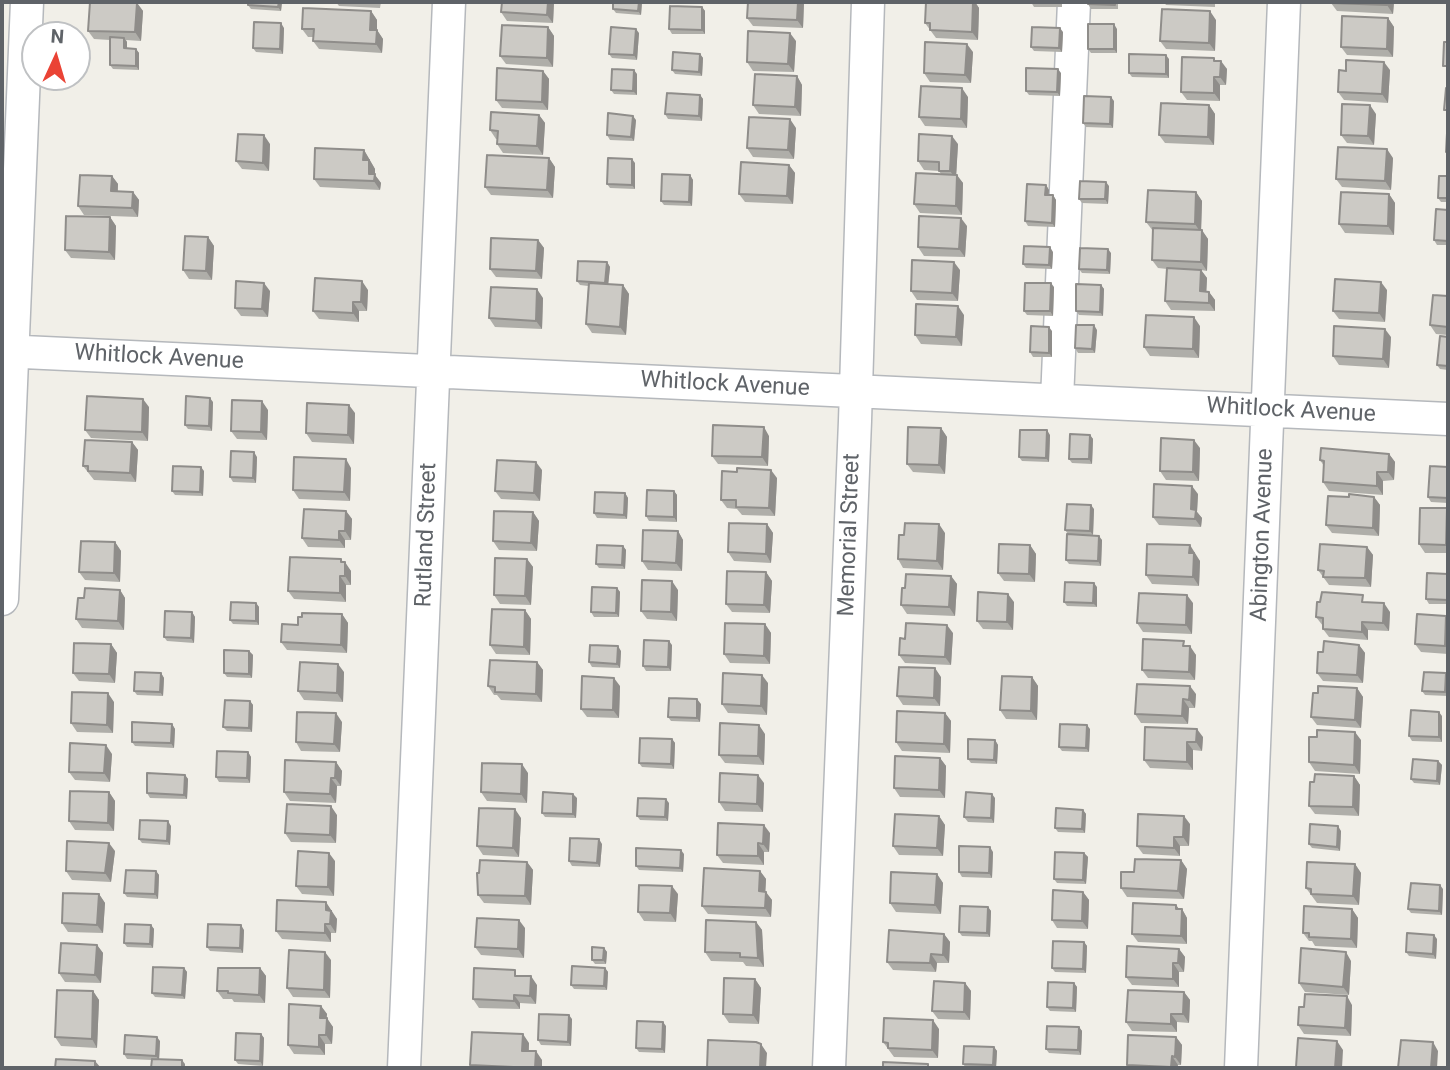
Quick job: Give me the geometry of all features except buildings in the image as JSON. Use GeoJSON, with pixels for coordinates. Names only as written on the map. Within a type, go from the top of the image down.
{"type":"FeatureCollection","features":[{"type":"Feature","properties":{"kind":"street"},"geometry":{"type":"LineString","coordinates":[[2,599],[7,351],[27,2]]}},
{"type":"Feature","properties":{"kind":"street","name":"Rutland Street"},"geometry":{"type":"LineString","coordinates":[[404,1068],[449,2]]}},
{"type":"Feature","properties":{"kind":"street","name":"Memorial Street"},"geometry":{"type":"LineString","coordinates":[[829,1068],[868,2]]}},
{"type":"Feature","properties":{"kind":"street"},"geometry":{"type":"LineString","coordinates":[[1057,400],[1074,2]]}},
{"type":"Feature","properties":{"kind":"street","name":"Abington Avenue"},"geometry":{"type":"LineString","coordinates":[[1241,1068],[1284,2]]}},
{"type":"Feature","properties":{"kind":"street","name":"Whitlock Avenue"},"geometry":{"type":"LineString","coordinates":[[7,351],[1448,419]]}}]}
